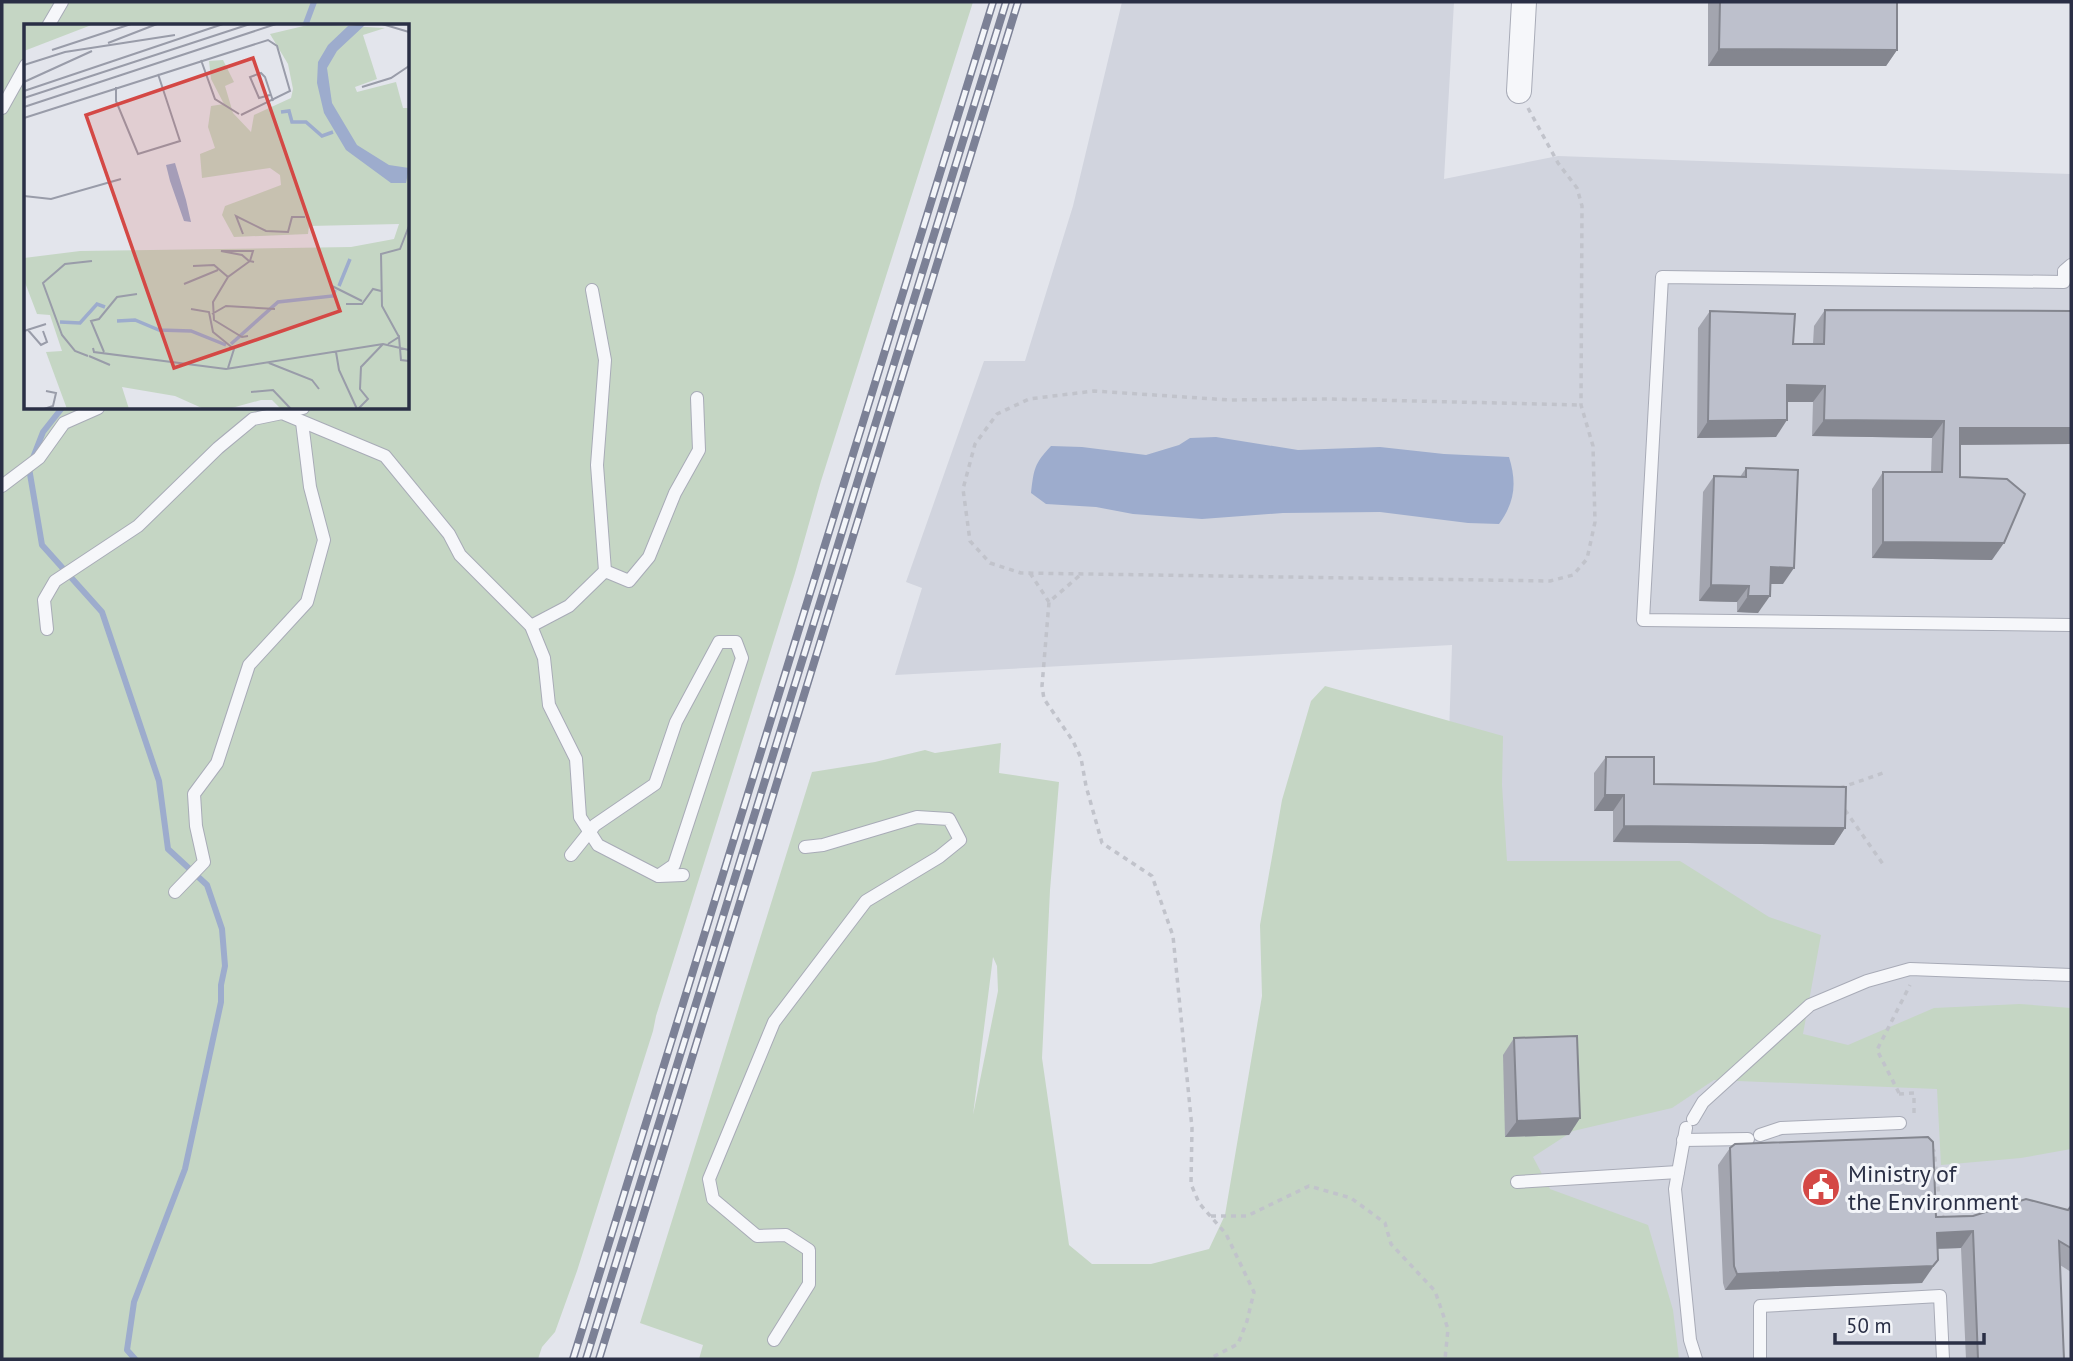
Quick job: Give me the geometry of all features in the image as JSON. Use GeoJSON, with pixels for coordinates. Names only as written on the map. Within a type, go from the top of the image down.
{"type":"FeatureCollection","features":[{"type":"Feature","properties":{"kind":"street"},"geometry":{"type":"LineString","coordinates":[[1520,91],[1524,2]]}},
{"type":"Feature","properties":{"kind":"lane"},"geometry":{"type":"LineString","coordinates":[[49,24],[62,2]]}},
{"type":"Feature","properties":{"kind":"lane"},"geometry":{"type":"LineString","coordinates":[[2,108],[24,69]]}},
{"type":"Feature","properties":{"kind":"lane"},"geometry":{"type":"LineString","coordinates":[[2071,265],[2064,271],[2064,282],[1662,277],[1643,620],[2071,625]]}},
{"type":"Feature","properties":{"kind":"lane"},"geometry":{"type":"LineString","coordinates":[[592,290],[605,360],[597,465],[605,571]]}},
{"type":"Feature","properties":{"kind":"lane"},"geometry":{"type":"LineString","coordinates":[[605,571],[629,581],[649,556],[675,493],[699,450],[697,398]]}},
{"type":"Feature","properties":{"kind":"lane"},"geometry":{"type":"LineString","coordinates":[[3,485],[39,458],[64,423],[93,410]]}},
{"type":"Feature","properties":{"kind":"lane"},"geometry":{"type":"LineString","coordinates":[[47,629],[44,600],[55,581],[138,526],[218,448],[253,419],[278,410],[385,456],[449,534],[460,555],[531,626],[544,658],[549,705],[576,759],[580,817],[598,845],[658,876],[683,875]]}},
{"type":"Feature","properties":{"kind":"lane"},"geometry":{"type":"LineString","coordinates":[[174,892],[204,862],[196,826],[194,794],[217,763],[249,665],[307,602],[324,540],[310,487],[302,422]]}},
{"type":"Feature","properties":{"kind":"lane"},"geometry":{"type":"LineString","coordinates":[[531,626],[569,606],[605,571]]}},
{"type":"Feature","properties":{"kind":"lane"},"geometry":{"type":"LineString","coordinates":[[572,855],[595,825],[655,784],[676,722],[719,642],[736,642],[743,657],[727,707],[674,865],[658,876]]}},
{"type":"Feature","properties":{"kind":"lane"},"geometry":{"type":"LineString","coordinates":[[774,1340],[809,1283],[809,1250],[786,1235],[757,1236],[713,1199],[709,1179],[774,1022],[866,901],[939,857],[960,840],[949,819],[917,817],[823,845],[805,847]]}},
{"type":"Feature","properties":{"kind":"lane"},"geometry":{"type":"LineString","coordinates":[[1696,1359],[1690,1340],[1675,1189],[1687,1129],[1703,1102],[1810,1005],[1867,981],[1910,969],[2071,975]]}},
{"type":"Feature","properties":{"kind":"lane"},"geometry":{"type":"LineString","coordinates":[[1687,1129],[1754,1137],[1781,1128],[1900,1123]]}},
{"type":"Feature","properties":{"kind":"lane"},"geometry":{"type":"LineString","coordinates":[[1517,1182],[1678,1172]]}},
{"type":"Feature","properties":{"kind":"lane"},"geometry":{"type":"LineString","coordinates":[[1760,1359],[1760,1306],[1940,1296],[1943,1359]]}},
{"type":"Feature","properties":{"kind":"path"},"geometry":{"type":"LineString","coordinates":[[1520,91],[1558,163],[1577,188],[1582,206],[1581,405],[1593,446],[1595,522],[1587,559],[1573,575],[1550,581],[1021,573],[990,563],[970,541],[963,489],[975,444],[997,414],[1029,400],[1094,391],[1229,400],[1331,399],[1581,405]]}},
{"type":"Feature","properties":{"kind":"path"},"geometry":{"type":"LineString","coordinates":[[1030,573],[1049,602],[1042,685],[1044,699],[1082,758],[1086,786],[1102,843],[1152,876],[1173,936],[1192,1128],[1191,1184],[1199,1203],[1226,1234],[1254,1292],[1238,1344],[1209,1359]]}},
{"type":"Feature","properties":{"kind":"path"},"geometry":{"type":"LineString","coordinates":[[1049,602],[1081,574]]}},
{"type":"Feature","properties":{"kind":"path"},"geometry":{"type":"LineString","coordinates":[[1831,791],[1886,772]]}},
{"type":"Feature","properties":{"kind":"path"},"geometry":{"type":"LineString","coordinates":[[1839,802],[1885,867]]}},
{"type":"Feature","properties":{"kind":"path"},"geometry":{"type":"LineString","coordinates":[[1910,969],[1910,987],[1877,1050],[1900,1095],[1914,1093],[1914,1117]]}},
{"type":"Feature","properties":{"kind":"path"},"geometry":{"type":"LineString","coordinates":[[1927,1143],[1934,1151],[1941,1215],[1951,1227]]}},
{"type":"Feature","properties":{"kind":"path"},"geometry":{"type":"LineString","coordinates":[[1211,1216],[1247,1216],[1309,1186],[1351,1198],[1385,1223],[1391,1244],[1436,1291],[1448,1329],[1445,1359]]}},
{"type":"Feature","properties":{"kind":"shaded area"},"geometry":{"type":"Polygon","coordinates":[[[1122,2],[1454,2],[1444,179],[1558,156],[2071,174],[2071,1359],[1428,1359],[1452,645],[895,675],[922,588],[906,582],[984,361],[1025,361],[1073,206],[1122,2]]]}},
{"type":"Feature","properties":{"kind":"green space"},"geometry":{"type":"Polygon","coordinates":[[[2,2],[973,2],[821,481],[795,573],[577,1271],[555,1332],[542,1347],[538,1359],[2,1359],[2,2]]]}},
{"type":"Feature","properties":{"kind":"green space"},"geometry":{"type":"Polygon","coordinates":[[[1325,686],[1503,736],[1502,785],[1507,861],[1680,861],[1769,917],[1821,935],[1803,1034],[1848,1045],[1934,1008],[2020,1004],[2071,1008],[2071,1149],[2021,1158],[1941,1165],[1937,1089],[1714,1080],[1672,1108],[1573,1131],[1533,1157],[1550,1189],[1648,1225],[1673,1310],[1679,1359],[699,1359],[703,1345],[640,1323],[812,772],[875,762],[925,750],[935,753],[1001,743],[999,773],[1059,782],[1050,890],[1042,1058],[1069,1245],[1092,1264],[1151,1264],[1209,1249],[1225,1215],[1262,996],[1260,925],[1282,800],[1311,701],[1325,686]],[[993,957],[973,1115],[998,991],[997,966],[993,957]]]}},
{"type":"Feature","properties":{"kind":"water"},"geometry":{"type":"Polygon","coordinates":[[[1216,437],[1298,450],[1380,447],[1509,457],[1513,492],[1499,524],[1468,523],[1380,512],[1283,513],[1202,519],[1046,504],[1031,493],[1036,467],[1051,446],[1146,455],[1179,445],[1190,438],[1216,437]]]}},
{"type":"Feature","properties":{"kind":"building"},"geometry":{"type":"Polygon","coordinates":[[[1720,2],[1897,2],[1897,50],[1719,49],[1720,2]]]}},
{"type":"Feature","properties":{"kind":"building"},"geometry":{"type":"Polygon","coordinates":[[[1825,310],[2071,311],[2071,428],[1960,428],[1960,477],[2007,479],[2025,494],[2004,543],[1883,542],[1883,472],[1942,472],[1944,421],[1824,420],[1825,386],[1787,385],[1787,420],[1708,421],[1710,311],[1795,314],[1793,344],[1824,344],[1825,310]]]}},
{"type":"Feature","properties":{"kind":"building"},"geometry":{"type":"Polygon","coordinates":[[[1746,468],[1798,470],[1794,568],[1771,567],[1770,596],[1748,596],[1749,586],[1711,585],[1714,476],[1746,477],[1746,468]]]}},
{"type":"Feature","properties":{"kind":"building"},"geometry":{"type":"Polygon","coordinates":[[[1606,757],[1654,757],[1654,784],[1846,787],[1845,828],[1624,826],[1624,795],[1605,795],[1606,757]]]}},
{"type":"Feature","properties":{"kind":"building"},"geometry":{"type":"Polygon","coordinates":[[[1577,1036],[1580,1118],[1517,1121],[1514,1038],[1577,1036]]]}},
{"type":"Feature","properties":{"kind":"building","name":"Ministry of the Environment"},"geometry":{"type":"Polygon","coordinates":[[[1928,1137],[1933,1142],[1936,1217],[1973,1216],[2026,1199],[2068,1210],[2071,1206],[2071,1248],[2059,1241],[2064,1359],[1978,1359],[1973,1231],[1937,1233],[1938,1260],[1933,1266],[1737,1274],[1734,1266],[1730,1148],[1735,1144],[1928,1137]]]}},
{"type":"Feature","properties":{"kind":"waterway"},"geometry":{"type":"LineString","coordinates":[[306,24],[314,2]]}},
{"type":"Feature","properties":{"kind":"waterway"},"geometry":{"type":"LineString","coordinates":[[60,410],[43,432],[29,468],[42,545],[102,612],[159,781],[168,849],[207,885],[222,929],[225,966],[221,1002],[185,1169],[134,1302],[127,1350],[135,1359]]}},
{"type":"Feature","properties":{"kind":"railway"},"geometry":{"type":"LineString","coordinates":[[573,1359],[993,2]]}},
{"type":"Feature","properties":{"kind":"railway"},"geometry":{"type":"LineString","coordinates":[[586,1359],[1006,2]]}},
{"type":"Feature","properties":{"kind":"railway"},"geometry":{"type":"LineString","coordinates":[[599,1359],[1018,2]]}},
{"type":"Feature","properties":{"kind":"place","name":"Ministry of the Environment"},"geometry":{"type":"Point","coordinates":[1821,1187]}}]}
